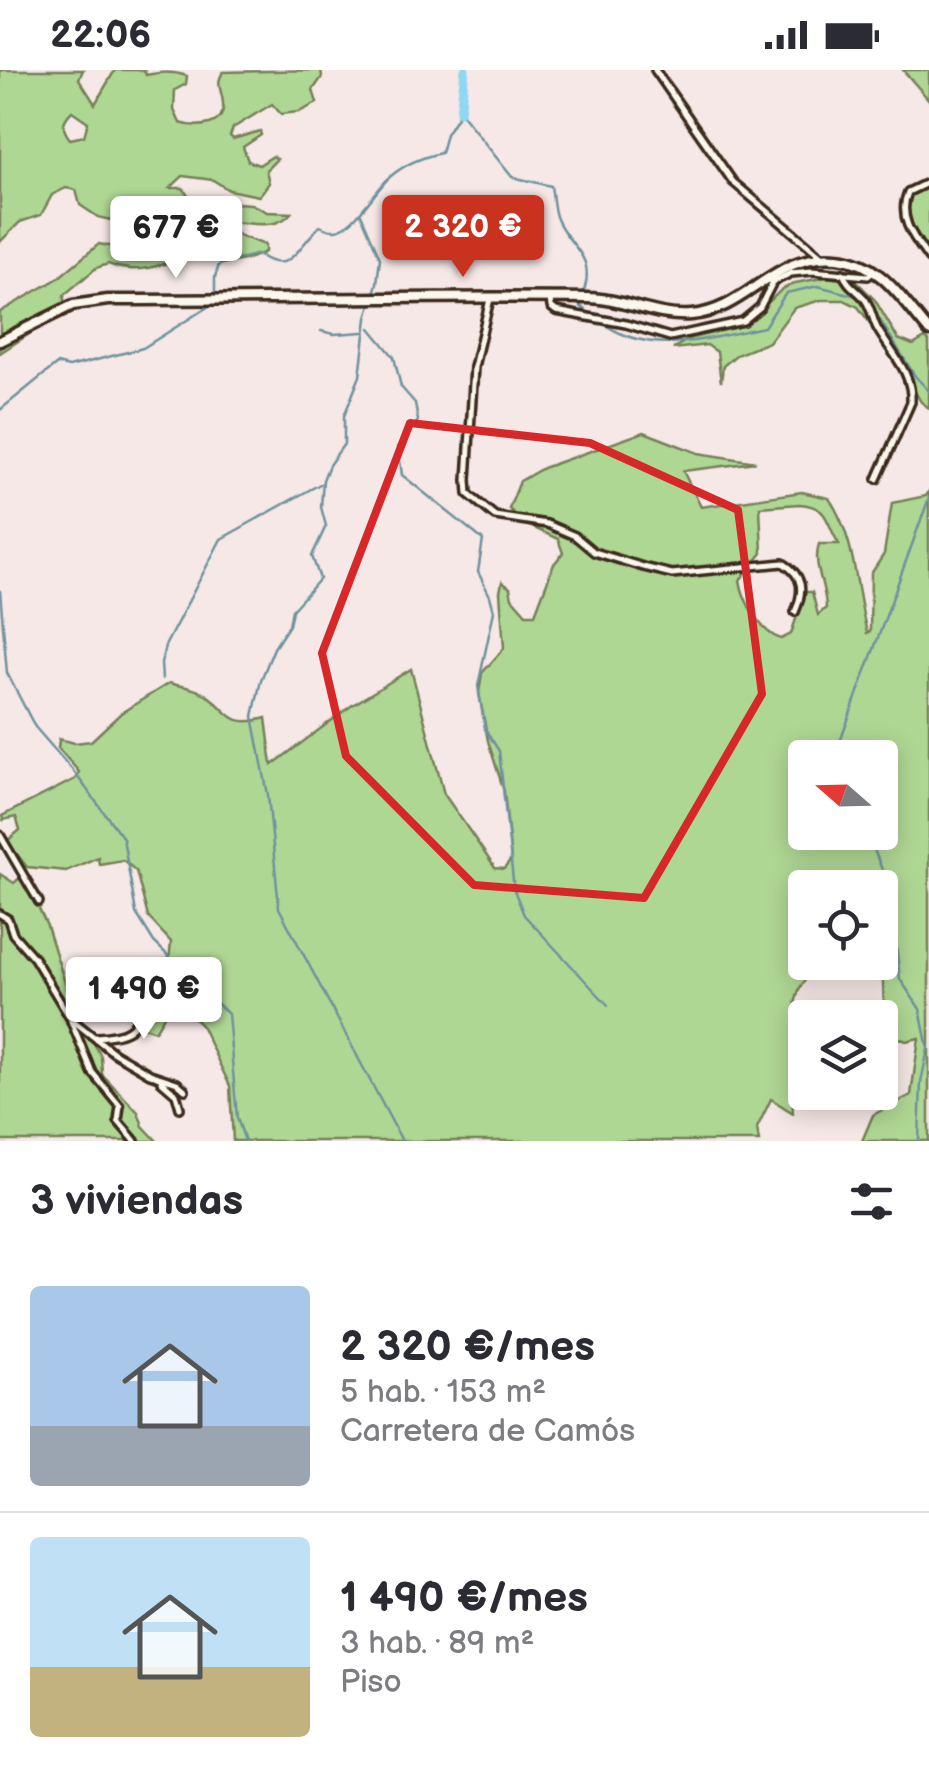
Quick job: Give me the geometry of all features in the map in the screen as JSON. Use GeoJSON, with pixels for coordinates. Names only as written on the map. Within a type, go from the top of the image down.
{"type":"FeatureCollection","features":[{"type":"Feature","properties":{"kind":"street"},"geometry":{"type":"LineString","coordinates":[[656,70],[733,182],[807,254],[839,258],[874,271],[896,290],[929,331]]}},
{"type":"Feature","properties":{"kind":"street"},"geometry":{"type":"LineString","coordinates":[[929,182],[908,192],[903,208],[906,224],[929,259]]}},
{"type":"Feature","properties":{"kind":"street"},"geometry":{"type":"LineString","coordinates":[[0,341],[65,308],[97,300],[588,298],[616,300],[671,314],[702,313],[728,304],[807,254]]}},
{"type":"Feature","properties":{"kind":"street"},"geometry":{"type":"LineString","coordinates":[[859,276],[865,266]]}},
{"type":"Feature","properties":{"kind":"street"},"geometry":{"type":"LineString","coordinates":[[553,298],[553,310],[664,336],[681,335],[743,321],[784,275],[804,271],[868,276],[874,271]]}},
{"type":"Feature","properties":{"kind":"street"},"geometry":{"type":"LineString","coordinates":[[843,273],[848,284],[866,300],[912,392],[877,480]]}},
{"type":"Feature","properties":{"kind":"street"},"geometry":{"type":"LineString","coordinates":[[490,298],[474,367],[467,480],[468,494],[473,500],[496,516],[547,524],[575,536],[594,552],[672,574],[783,563],[796,573],[802,586],[795,612]]}},
{"type":"Feature","properties":{"kind":"street"},"geometry":{"type":"LineString","coordinates":[[0,835],[39,902]]}},
{"type":"Feature","properties":{"kind":"street"},"geometry":{"type":"LineString","coordinates":[[0,914],[34,958],[70,1018],[92,1072],[120,1106],[118,1120],[135,1141]]}},
{"type":"Feature","properties":{"kind":"street"},"geometry":{"type":"LineString","coordinates":[[96,1037],[129,1032],[137,1023],[144,998],[158,986]]}},
{"type":"Feature","properties":{"kind":"street"},"geometry":{"type":"LineString","coordinates":[[70,1018],[114,1053],[172,1088],[180,1108]]}},
{"type":"Feature","properties":{"kind":"street"},"geometry":{"type":"LineString","coordinates":[[150,1074],[177,1083],[185,1090]]}},
{"type":"Feature","properties":{"kind":"highlighted area"},"geometry":{"type":"Polygon","coordinates":[[[410,423],[590,443],[738,510],[762,694],[644,898],[474,885],[346,756],[322,653],[410,423]]]}},
{"type":"Feature","properties":{"kind":"green space"},"geometry":{"type":"Polygon","coordinates":[[[0,70],[83,70],[79,79],[95,104],[115,70],[144,70],[146,75],[182,74],[187,76],[186,84],[175,90],[174,110],[180,123],[194,126],[215,122],[220,117],[223,103],[219,84],[223,72],[321,70],[322,77],[313,90],[317,103],[299,112],[281,114],[272,104],[233,128],[233,139],[260,131],[261,135],[243,147],[248,161],[259,165],[273,156],[277,159],[266,170],[269,183],[259,196],[229,190],[213,180],[183,176],[170,188],[183,188],[188,196],[181,198],[184,204],[251,204],[267,212],[291,213],[277,223],[220,222],[240,236],[265,245],[265,252],[243,260],[221,261],[210,252],[213,229],[146,217],[124,223],[98,217],[80,205],[76,190],[66,188],[52,195],[41,215],[20,222],[0,242],[0,70]],[[72,111],[64,125],[70,139],[84,136],[88,122],[72,111]]]}},
{"type":"Feature","properties":{"kind":"green space"},"geometry":{"type":"Polygon","coordinates":[[[903,70],[929,70],[929,100],[903,70]]]}},
{"type":"Feature","properties":{"kind":"green space"},"geometry":{"type":"Polygon","coordinates":[[[929,182],[926,247],[909,222],[904,199],[913,187],[929,182]]]}},
{"type":"Feature","properties":{"kind":"green space"},"geometry":{"type":"Polygon","coordinates":[[[99,244],[144,253],[173,249],[179,259],[144,269],[108,264],[96,268],[64,295],[64,302],[40,327],[0,353],[0,312],[57,279],[99,244]]]}},
{"type":"Feature","properties":{"kind":"green space"},"geometry":{"type":"Polygon","coordinates":[[[828,277],[857,282],[875,300],[898,339],[913,345],[925,338],[929,341],[929,408],[921,402],[893,354],[858,307],[844,300],[821,300],[794,308],[769,342],[736,355],[723,366],[721,382],[717,352],[707,345],[673,349],[688,339],[745,325],[781,290],[795,283],[828,277]]]}},
{"type":"Feature","properties":{"kind":"green space"},"geometry":{"type":"Polygon","coordinates":[[[644,432],[698,453],[756,462],[683,471],[701,507],[802,492],[829,498],[850,546],[867,633],[871,574],[884,554],[892,503],[926,496],[929,491],[929,1141],[862,1141],[873,1115],[882,1110],[898,1110],[898,1102],[911,1095],[919,1038],[906,1041],[898,1038],[898,1000],[884,1000],[882,980],[898,980],[898,870],[788,870],[788,980],[805,980],[796,1000],[788,1000],[788,1110],[771,1099],[757,1128],[759,1141],[233,1141],[230,1086],[201,1025],[166,991],[171,942],[148,917],[136,871],[123,860],[99,864],[98,857],[66,871],[27,867],[7,841],[20,830],[16,817],[3,820],[2,816],[75,779],[79,772],[58,748],[59,739],[91,741],[121,713],[169,683],[201,692],[235,719],[266,718],[272,765],[351,706],[411,669],[444,794],[495,868],[504,869],[511,860],[504,791],[488,741],[479,693],[482,673],[504,648],[502,582],[526,614],[535,614],[554,564],[563,553],[558,539],[525,524],[509,509],[520,481],[543,468],[644,432]],[[809,505],[760,507],[762,553],[740,580],[754,615],[781,639],[791,634],[805,592],[812,592],[818,615],[826,608],[817,552],[819,544],[839,544],[822,512],[809,505]]]}},
{"type":"Feature","properties":{"kind":"green space"},"geometry":{"type":"Polygon","coordinates":[[[0,874],[14,883],[23,875],[47,926],[72,1005],[101,1056],[102,1074],[138,1112],[143,1126],[157,1141],[0,1141],[0,874]]]}},
{"type":"Feature","properties":{"kind":"green space"},"geometry":{"type":"Polygon","coordinates":[[[154,995],[173,1001],[155,1031],[143,1027],[154,995]]]}},
{"type":"Feature","properties":{"kind":"waterway"},"geometry":{"type":"LineString","coordinates":[[460,112],[465,70]]}},
{"type":"Feature","properties":{"kind":"waterway"},"geometry":{"type":"LineString","coordinates":[[215,295],[219,265],[258,254],[269,261],[286,261],[320,226],[334,230],[349,224],[396,172],[441,153],[446,134],[460,112],[512,177],[551,186],[557,219],[587,269],[583,294]]}},
{"type":"Feature","properties":{"kind":"waterway"},"geometry":{"type":"LineString","coordinates":[[361,214],[380,258],[360,376],[344,416],[344,444],[323,480],[321,507],[326,526],[312,556],[320,579],[292,610],[289,625],[261,680],[253,716],[268,795],[279,908],[402,1141]]}},
{"type":"Feature","properties":{"kind":"waterway"},"geometry":{"type":"LineString","coordinates":[[600,321],[639,340],[680,342],[764,327],[786,293],[818,286],[868,299]]}},
{"type":"Feature","properties":{"kind":"waterway"},"geometry":{"type":"LineString","coordinates":[[580,301],[579,305],[593,316]]}},
{"type":"Feature","properties":{"kind":"waterway"},"geometry":{"type":"LineString","coordinates":[[0,410],[57,364],[69,367],[143,348],[214,303]]}},
{"type":"Feature","properties":{"kind":"waterway"},"geometry":{"type":"LineString","coordinates":[[871,306],[915,376],[929,391]]}},
{"type":"Feature","properties":{"kind":"waterway"},"geometry":{"type":"LineString","coordinates":[[370,328],[394,357],[401,387],[415,403],[418,421],[398,447],[402,475],[483,540],[478,572],[494,611],[478,686],[485,729],[499,751],[514,890],[524,915],[608,1005]]}},
{"type":"Feature","properties":{"kind":"waterway"},"geometry":{"type":"LineString","coordinates":[[321,331],[363,332]]}},
{"type":"Feature","properties":{"kind":"waterway"},"geometry":{"type":"LineString","coordinates":[[162,679],[165,646],[221,539],[320,484]]}},
{"type":"Feature","properties":{"kind":"waterway"},"geometry":{"type":"LineString","coordinates":[[841,740],[929,498]]}},
{"type":"Feature","properties":{"kind":"waterway"},"geometry":{"type":"LineString","coordinates":[[0,591],[7,673],[35,727],[123,838],[136,913],[154,942],[228,1014],[237,1118],[245,1141]]}},
{"type":"Feature","properties":{"kind":"waterway"},"geometry":{"type":"LineString","coordinates":[[874,850],[890,890],[900,979],[920,1009],[928,1049],[921,1082],[919,1141]]}}]}
